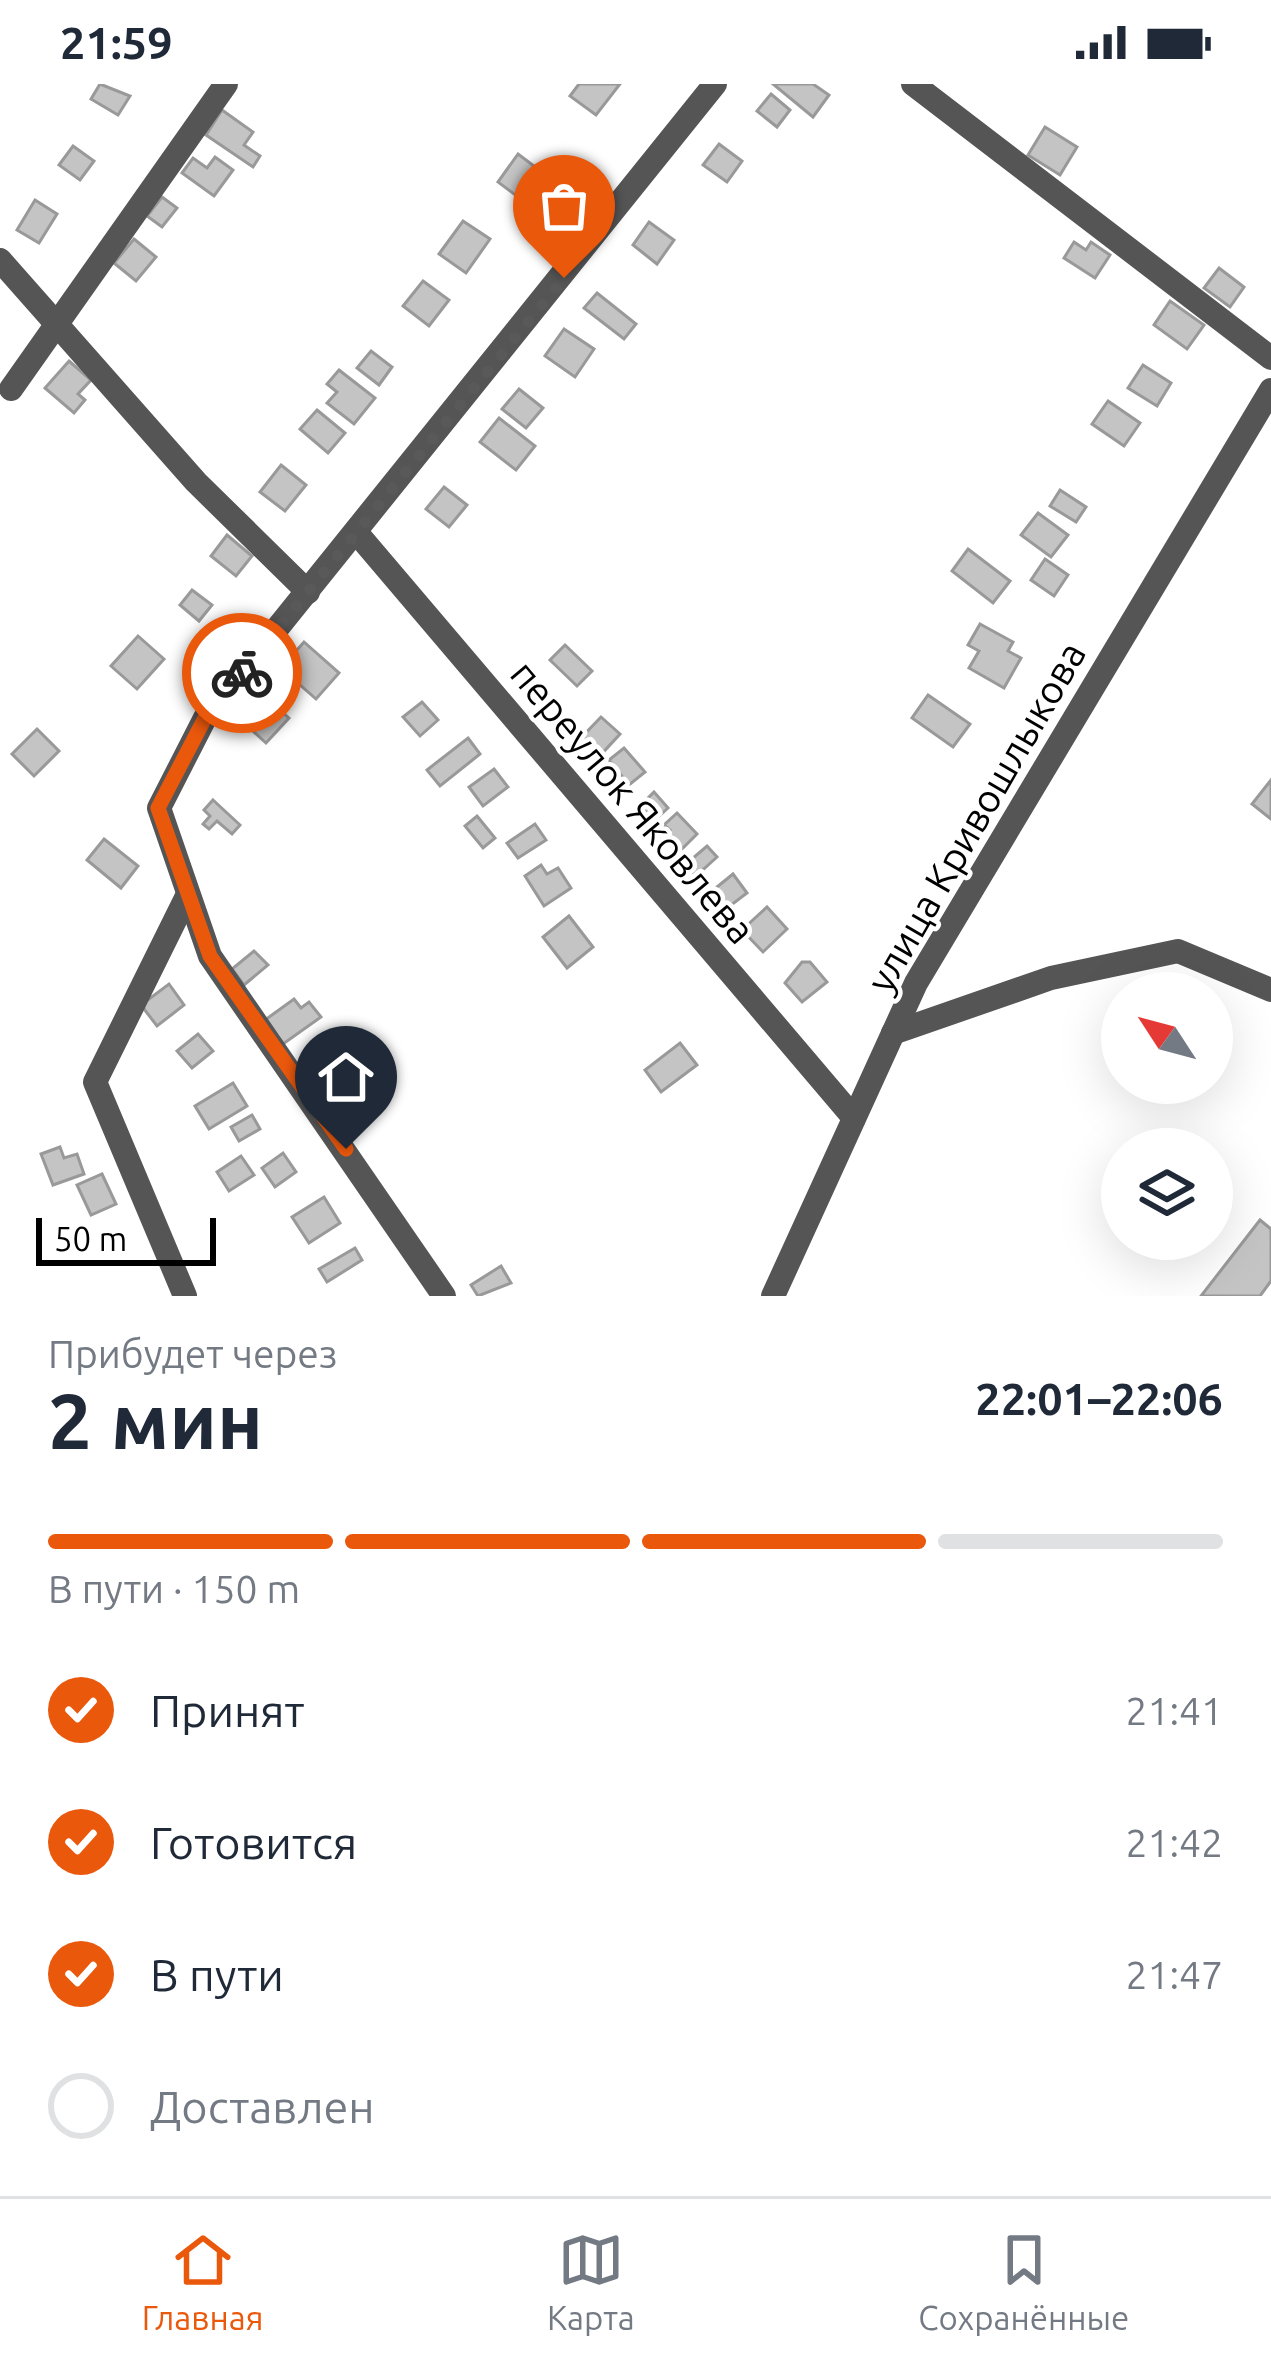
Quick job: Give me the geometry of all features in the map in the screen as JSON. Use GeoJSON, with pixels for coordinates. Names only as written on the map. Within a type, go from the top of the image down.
{"type":"FeatureCollection","features":[{"type":"Feature","properties":{"kind":"street"},"geometry":{"type":"LineString","coordinates":[[11,389],[226,84]]}},
{"type":"Feature","properties":{"kind":"street"},"geometry":{"type":"LineString","coordinates":[[444,1296],[210,956],[158,808],[205,718],[715,84]]}},
{"type":"Feature","properties":{"kind":"street"},"geometry":{"type":"LineString","coordinates":[[914,84],[1271,358]]}},
{"type":"Feature","properties":{"kind":"street"},"geometry":{"type":"LineString","coordinates":[[0,260],[58,320],[196,482],[308,592]]}},
{"type":"Feature","properties":{"kind":"street","name":"улица Кривошлыкова"},"geometry":{"type":"LineString","coordinates":[[772,1296],[916,983],[1271,390]]}},
{"type":"Feature","properties":{"kind":"street","name":"переулок Яковлева"},"geometry":{"type":"LineString","coordinates":[[356,532],[854,1118]]}},
{"type":"Feature","properties":{"kind":"street"},"geometry":{"type":"LineString","coordinates":[[185,1296],[95,1082],[188,894]]}},
{"type":"Feature","properties":{"kind":"street"},"geometry":{"type":"LineString","coordinates":[[893,1033],[1051,978],[1178,951],[1271,990]]}},
{"type":"Feature","properties":{"kind":"building"},"geometry":{"type":"Polygon","coordinates":[[[100,84],[130,96],[118,115],[91,99],[100,84]]]}},
{"type":"Feature","properties":{"kind":"building"},"geometry":{"type":"Polygon","coordinates":[[[579,84],[620,84],[596,115],[570,96],[579,84]]]}},
{"type":"Feature","properties":{"kind":"building"},"geometry":{"type":"Polygon","coordinates":[[[773,84],[813,84],[829,95],[813,117],[773,84]]]}},
{"type":"Feature","properties":{"kind":"building"},"geometry":{"type":"Polygon","coordinates":[[[771,94],[790,110],[777,127],[757,111],[771,94]]]}},
{"type":"Feature","properties":{"kind":"building"},"geometry":{"type":"Polygon","coordinates":[[[222,110],[253,132],[244,145],[260,156],[253,167],[206,135],[222,110]]]}},
{"type":"Feature","properties":{"kind":"building"},"geometry":{"type":"Polygon","coordinates":[[[1045,127],[1077,147],[1060,175],[1028,155],[1045,127]]]}},
{"type":"Feature","properties":{"kind":"building"},"geometry":{"type":"Polygon","coordinates":[[[719,144],[742,161],[727,182],[703,165],[719,144]]]}},
{"type":"Feature","properties":{"kind":"building"},"geometry":{"type":"Polygon","coordinates":[[[73,146],[94,161],[80,180],[59,165],[73,146]]]}},
{"type":"Feature","properties":{"kind":"building"},"geometry":{"type":"Polygon","coordinates":[[[518,154],[542,172],[522,200],[498,182],[518,154]]]}},
{"type":"Feature","properties":{"kind":"building"},"geometry":{"type":"Polygon","coordinates":[[[215,157],[233,170],[214,196],[182,173],[193,158],[207,168],[215,157]]]}},
{"type":"Feature","properties":{"kind":"building"},"geometry":{"type":"Polygon","coordinates":[[[162,197],[177,208],[162,227],[147,216],[162,197]]]}},
{"type":"Feature","properties":{"kind":"building"},"geometry":{"type":"Polygon","coordinates":[[[35,200],[57,214],[39,243],[17,230],[35,200]]]}},
{"type":"Feature","properties":{"kind":"building"},"geometry":{"type":"Polygon","coordinates":[[[463,221],[490,239],[466,273],[439,254],[463,221]]]}},
{"type":"Feature","properties":{"kind":"building"},"geometry":{"type":"Polygon","coordinates":[[[649,222],[674,240],[657,264],[633,245],[649,222]]]}},
{"type":"Feature","properties":{"kind":"building"},"geometry":{"type":"Polygon","coordinates":[[[134,239],[156,257],[136,281],[114,263],[134,239]]]}},
{"type":"Feature","properties":{"kind":"building"},"geometry":{"type":"Polygon","coordinates":[[[1074,242],[1086,250],[1091,242],[1110,255],[1095,278],[1064,258],[1074,242]]]}},
{"type":"Feature","properties":{"kind":"building"},"geometry":{"type":"Polygon","coordinates":[[[1219,268],[1244,287],[1230,307],[1204,288],[1219,268]]]}},
{"type":"Feature","properties":{"kind":"building"},"geometry":{"type":"Polygon","coordinates":[[[423,281],[449,300],[429,326],[403,306],[423,281]]]}},
{"type":"Feature","properties":{"kind":"building"},"geometry":{"type":"Polygon","coordinates":[[[597,293],[636,324],[624,339],[584,308],[597,293]]]}},
{"type":"Feature","properties":{"kind":"building"},"geometry":{"type":"Polygon","coordinates":[[[1170,301],[1204,325],[1187,349],[1154,325],[1170,301]]]}},
{"type":"Feature","properties":{"kind":"building"},"geometry":{"type":"Polygon","coordinates":[[[564,329],[594,349],[575,377],[545,356],[564,329]]]}},
{"type":"Feature","properties":{"kind":"building"},"geometry":{"type":"Polygon","coordinates":[[[371,351],[392,367],[379,385],[357,368],[371,351]]]}},
{"type":"Feature","properties":{"kind":"building"},"geometry":{"type":"Polygon","coordinates":[[[69,361],[91,380],[78,394],[85,400],[74,413],[45,388],[69,361]]]}},
{"type":"Feature","properties":{"kind":"building"},"geometry":{"type":"Polygon","coordinates":[[[1143,365],[1171,383],[1157,406],[1128,388],[1143,365]]]}},
{"type":"Feature","properties":{"kind":"building"},"geometry":{"type":"Polygon","coordinates":[[[339,370],[375,398],[354,424],[327,403],[337,392],[327,384],[339,370]]]}},
{"type":"Feature","properties":{"kind":"building"},"geometry":{"type":"Polygon","coordinates":[[[519,389],[543,408],[526,428],[502,409],[519,389]]]}},
{"type":"Feature","properties":{"kind":"building"},"geometry":{"type":"Polygon","coordinates":[[[1108,401],[1140,423],[1124,446],[1092,424],[1108,401]]]}},
{"type":"Feature","properties":{"kind":"building"},"geometry":{"type":"Polygon","coordinates":[[[317,410],[345,433],[328,453],[300,429],[317,410]]]}},
{"type":"Feature","properties":{"kind":"building"},"geometry":{"type":"Polygon","coordinates":[[[499,418],[535,446],[516,470],[480,442],[499,418]]]}},
{"type":"Feature","properties":{"kind":"building"},"geometry":{"type":"Polygon","coordinates":[[[281,465],[306,485],[285,511],[260,492],[281,465]]]}},
{"type":"Feature","properties":{"kind":"building"},"geometry":{"type":"Polygon","coordinates":[[[444,487],[467,505],[449,527],[426,509],[444,487]]]}},
{"type":"Feature","properties":{"kind":"building"},"geometry":{"type":"Polygon","coordinates":[[[1060,490],[1086,507],[1076,522],[1050,506],[1060,490]]]}},
{"type":"Feature","properties":{"kind":"building"},"geometry":{"type":"Polygon","coordinates":[[[1038,513],[1068,535],[1051,557],[1021,535],[1038,513]]]}},
{"type":"Feature","properties":{"kind":"building"},"geometry":{"type":"Polygon","coordinates":[[[227,535],[252,556],[236,576],[211,556],[227,535]]]}},
{"type":"Feature","properties":{"kind":"building"},"geometry":{"type":"Polygon","coordinates":[[[968,549],[1010,581],[993,603],[952,571],[968,549]]]}},
{"type":"Feature","properties":{"kind":"building"},"geometry":{"type":"Polygon","coordinates":[[[1045,559],[1068,575],[1054,596],[1031,580],[1045,559]]]}},
{"type":"Feature","properties":{"kind":"building"},"geometry":{"type":"Polygon","coordinates":[[[192,590],[212,605],[199,621],[180,605],[192,590]]]}},
{"type":"Feature","properties":{"kind":"building"},"geometry":{"type":"Polygon","coordinates":[[[980,624],[1013,642],[1008,651],[1021,658],[1004,688],[969,668],[979,651],[968,645],[980,624]]]}},
{"type":"Feature","properties":{"kind":"building"},"geometry":{"type":"Polygon","coordinates":[[[138,636],[164,659],[137,689],[111,666],[138,636]]]}},
{"type":"Feature","properties":{"kind":"building"},"geometry":{"type":"Polygon","coordinates":[[[304,642],[339,673],[316,699],[281,668],[304,642]]]}},
{"type":"Feature","properties":{"kind":"building"},"geometry":{"type":"Polygon","coordinates":[[[565,645],[592,671],[577,686],[550,660],[565,645]]]}},
{"type":"Feature","properties":{"kind":"building"},"geometry":{"type":"Polygon","coordinates":[[[928,695],[970,724],[953,747],[912,718],[928,695]]]}},
{"type":"Feature","properties":{"kind":"building"},"geometry":{"type":"Polygon","coordinates":[[[265,697],[289,718],[266,743],[243,722],[265,697]]]}},
{"type":"Feature","properties":{"kind":"building"},"geometry":{"type":"Polygon","coordinates":[[[422,702],[438,720],[420,736],[403,717],[422,702]]]}},
{"type":"Feature","properties":{"kind":"building"},"geometry":{"type":"Polygon","coordinates":[[[601,717],[620,734],[596,760],[577,742],[601,717]]]}},
{"type":"Feature","properties":{"kind":"building"},"geometry":{"type":"Polygon","coordinates":[[[37,729],[59,751],[34,776],[12,754],[37,729]]]}},
{"type":"Feature","properties":{"kind":"building"},"geometry":{"type":"Polygon","coordinates":[[[468,738],[480,754],[440,786],[427,770],[468,738]]]}},
{"type":"Feature","properties":{"kind":"building"},"geometry":{"type":"Polygon","coordinates":[[[624,748],[645,772],[629,785],[609,760],[624,748]]]}},
{"type":"Feature","properties":{"kind":"building"},"geometry":{"type":"Polygon","coordinates":[[[494,769],[508,787],[483,806],[469,787],[494,769]]]}},
{"type":"Feature","properties":{"kind":"building"},"geometry":{"type":"Polygon","coordinates":[[[1271,780],[1271,819],[1252,804],[1271,780]]]}},
{"type":"Feature","properties":{"kind":"building"},"geometry":{"type":"Polygon","coordinates":[[[654,792],[668,808],[654,821],[640,806],[654,792]]]}},
{"type":"Feature","properties":{"kind":"building"},"geometry":{"type":"Polygon","coordinates":[[[213,800],[240,825],[232,834],[217,821],[209,829],[203,824],[210,816],[204,810],[213,800]]]}},
{"type":"Feature","properties":{"kind":"building"},"geometry":{"type":"Polygon","coordinates":[[[677,813],[697,834],[678,853],[662,837],[670,830],[664,825],[677,813]]]}},
{"type":"Feature","properties":{"kind":"building"},"geometry":{"type":"Polygon","coordinates":[[[477,816],[495,838],[483,848],[465,826],[477,816]]]}},
{"type":"Feature","properties":{"kind":"building"},"geometry":{"type":"Polygon","coordinates":[[[535,824],[546,840],[518,858],[507,843],[535,824]]]}},
{"type":"Feature","properties":{"kind":"building"},"geometry":{"type":"Polygon","coordinates":[[[104,839],[138,866],[121,888],[87,860],[104,839]]]}},
{"type":"Feature","properties":{"kind":"building"},"geometry":{"type":"Polygon","coordinates":[[[707,846],[717,857],[696,876],[686,864],[707,846]]]}},
{"type":"Feature","properties":{"kind":"building"},"geometry":{"type":"Polygon","coordinates":[[[541,865],[547,874],[558,868],[571,888],[544,906],[525,876],[541,865]]]}},
{"type":"Feature","properties":{"kind":"building"},"geometry":{"type":"Polygon","coordinates":[[[733,874],[747,893],[726,909],[712,891],[733,874]]]}},
{"type":"Feature","properties":{"kind":"building"},"geometry":{"type":"Polygon","coordinates":[[[767,907],[787,929],[763,952],[742,930],[767,907]]]}},
{"type":"Feature","properties":{"kind":"building"},"geometry":{"type":"Polygon","coordinates":[[[569,916],[593,947],[567,968],[543,937],[569,916]]]}},
{"type":"Feature","properties":{"kind":"building"},"geometry":{"type":"Polygon","coordinates":[[[254,951],[268,965],[244,985],[232,969],[254,951]]]}},
{"type":"Feature","properties":{"kind":"building"},"geometry":{"type":"Polygon","coordinates":[[[802,962],[810,962],[827,982],[802,1002],[785,983],[802,962]]]}},
{"type":"Feature","properties":{"kind":"building"},"geometry":{"type":"Polygon","coordinates":[[[169,984],[184,1005],[157,1026],[141,1005],[169,984]]]}},
{"type":"Feature","properties":{"kind":"building"},"geometry":{"type":"Polygon","coordinates":[[[294,999],[301,1008],[309,1002],[321,1017],[283,1044],[265,1020],[294,999]]]}},
{"type":"Feature","properties":{"kind":"building"},"geometry":{"type":"Polygon","coordinates":[[[198,1034],[213,1051],[192,1068],[177,1051],[198,1034]]]}},
{"type":"Feature","properties":{"kind":"building"},"geometry":{"type":"Polygon","coordinates":[[[680,1043],[697,1065],[661,1092],[645,1070],[680,1043]]]}},
{"type":"Feature","properties":{"kind":"building"},"geometry":{"type":"Polygon","coordinates":[[[341,1059],[356,1079],[331,1098],[316,1078],[341,1059]]]}},
{"type":"Feature","properties":{"kind":"building"},"geometry":{"type":"Polygon","coordinates":[[[233,1083],[247,1106],[209,1129],[195,1106],[233,1083]]]}},
{"type":"Feature","properties":{"kind":"building"},"geometry":{"type":"Polygon","coordinates":[[[252,1115],[260,1129],[239,1141],[231,1127],[252,1115]]]}},
{"type":"Feature","properties":{"kind":"building"},"geometry":{"type":"Polygon","coordinates":[[[60,1147],[64,1158],[77,1154],[84,1174],[53,1185],[41,1154],[60,1147]]]}},
{"type":"Feature","properties":{"kind":"building"},"geometry":{"type":"Polygon","coordinates":[[[283,1153],[296,1172],[275,1187],[262,1168],[283,1153]]]}},
{"type":"Feature","properties":{"kind":"building"},"geometry":{"type":"Polygon","coordinates":[[[241,1156],[254,1175],[229,1191],[217,1172],[241,1156]]]}},
{"type":"Feature","properties":{"kind":"building"},"geometry":{"type":"Polygon","coordinates":[[[102,1174],[116,1204],[91,1215],[77,1185],[102,1174]]]}},
{"type":"Feature","properties":{"kind":"building"},"geometry":{"type":"Polygon","coordinates":[[[324,1197],[340,1223],[309,1243],[292,1217],[324,1197]]]}},
{"type":"Feature","properties":{"kind":"building"},"geometry":{"type":"Polygon","coordinates":[[[1260,1220],[1271,1229],[1271,1281],[1260,1296],[1201,1296],[1233,1260],[1260,1220]]]}},
{"type":"Feature","properties":{"kind":"building"},"geometry":{"type":"Polygon","coordinates":[[[355,1248],[362,1260],[327,1282],[319,1269],[355,1248]]]}},
{"type":"Feature","properties":{"kind":"building"},"geometry":{"type":"Polygon","coordinates":[[[501,1266],[511,1283],[478,1296],[471,1285],[501,1266]]]}},
{"type":"Feature","properties":{"kind":"way so far"},"geometry":{"type":"LineString","coordinates":[[242,673],[564,278]]}},
{"type":"Feature","properties":{"kind":"route"},"geometry":{"type":"LineString","coordinates":[[242,673],[205,718],[158,808],[210,956],[346,1149]]}}]}
